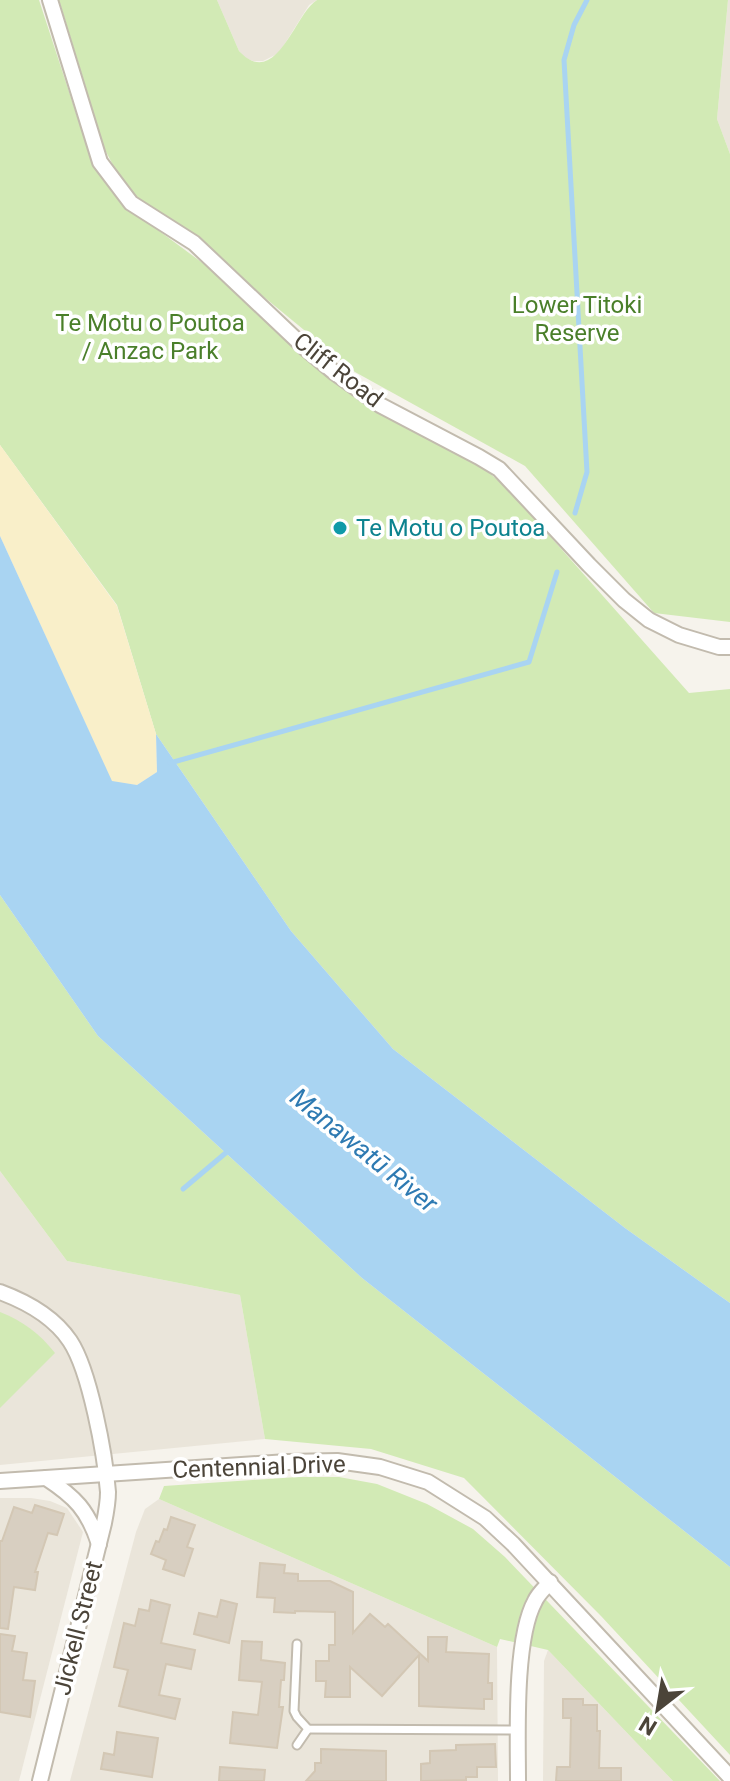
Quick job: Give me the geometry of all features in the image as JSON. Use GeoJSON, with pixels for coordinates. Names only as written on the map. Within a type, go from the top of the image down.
{"type":"FeatureCollection","features":[{"type":"Feature","properties":{"kind":"street","name":"Cliff Road"},"geometry":{"type":"LineString","coordinates":[[50,0],[100,162],[131,203],[194,243],[335,373],[380,405],[499,469],[589,565],[649,620],[679,635],[719,647],[730,647]]}},
{"type":"Feature","properties":{"kind":"street","name":"Jickell Street"},"geometry":{"type":"LineString","coordinates":[[0,1292],[21,1299],[39,1311],[70,1341],[83,1367],[97,1423],[108,1490],[108,1507],[40,1781]]}},
{"type":"Feature","properties":{"kind":"street","name":"Centennial Drive"},"geometry":{"type":"LineString","coordinates":[[0,1481],[337,1461],[380,1467],[428,1482],[485,1518],[550,1582],[730,1777]]}},
{"type":"Feature","properties":{"kind":"street"},"geometry":{"type":"LineString","coordinates":[[46,1478],[70,1493],[83,1509],[93,1525],[99,1545]]}},
{"type":"Feature","properties":{"kind":"street"},"geometry":{"type":"LineString","coordinates":[[518,1781],[525,1627],[535,1601],[550,1582]]}},
{"type":"Feature","properties":{"kind":"lane"},"geometry":{"type":"LineString","coordinates":[[297,1644],[294,1711],[308,1729],[518,1730]]}},
{"type":"Feature","properties":{"kind":"lane"},"geometry":{"type":"LineString","coordinates":[[297,1745],[308,1729]]}},
{"type":"Feature","properties":{"kind":"shaded area"},"geometry":{"type":"Polygon","coordinates":[[[217,0],[317,0],[309,5],[279,53],[263,61],[253,61],[239,51],[217,0]]]}},
{"type":"Feature","properties":{"kind":"shaded area"},"geometry":{"type":"Polygon","coordinates":[[[730,0],[730,154],[717,119],[730,0]]]}},
{"type":"Feature","properties":{"kind":"shaded area"},"geometry":{"type":"Polygon","coordinates":[[[0,1171],[67,1261],[240,1295],[265,1439],[0,1465],[0,1171]]]}},
{"type":"Feature","properties":{"kind":"shaded area"},"geometry":{"type":"Polygon","coordinates":[[[0,1498],[50,1501],[67,1508],[83,1532],[19,1781],[0,1781],[0,1498]]]}},
{"type":"Feature","properties":{"kind":"shaded area"},"geometry":{"type":"Polygon","coordinates":[[[159,1499],[497,1647],[498,1781],[70,1781],[136,1532],[145,1509],[159,1499]]]}},
{"type":"Feature","properties":{"kind":"shaded area"},"geometry":{"type":"Polygon","coordinates":[[[548,1650],[673,1781],[543,1781],[544,1661],[548,1650]]]}},
{"type":"Feature","properties":{"kind":"green space","name":"Te Motu o Poutoa / Anzac Park"},"geometry":{"type":"Polygon","coordinates":[[[0,0],[39,0],[92,162],[124,205],[204,264],[303,351],[387,417],[479,464],[509,490],[689,693],[730,689],[730,1303],[625,1228],[393,1049],[291,931],[156,734],[117,605],[0,445],[0,0]]]}},
{"type":"Feature","properties":{"kind":"green space","name":"Lower Titoki Reserve"},"geometry":{"type":"Polygon","coordinates":[[[59,0],[217,0],[239,51],[252,61],[264,62],[284,45],[317,0],[728,0],[717,119],[730,154],[730,622],[654,613],[525,466],[355,372],[253,288],[208,245],[137,197],[120,178],[105,150],[59,0]]]}},
{"type":"Feature","properties":{"kind":"green space"},"geometry":{"type":"Polygon","coordinates":[[[0,895],[98,1036],[362,1278],[730,1567],[730,1755],[601,1616],[464,1478],[371,1449],[265,1439],[240,1295],[67,1261],[0,1171],[0,895]]]}},
{"type":"Feature","properties":{"kind":"green space"},"geometry":{"type":"Polygon","coordinates":[[[0,1312],[30,1329],[55,1353],[0,1408],[0,1312]]]}},
{"type":"Feature","properties":{"kind":"green space"},"geometry":{"type":"Polygon","coordinates":[[[339,1477],[377,1484],[427,1504],[473,1529],[505,1557],[720,1781],[673,1781],[548,1650],[500,1639],[497,1647],[159,1499],[164,1486],[339,1477]]]}},
{"type":"Feature","properties":{"kind":"sand"},"geometry":{"type":"Polygon","coordinates":[[[0,445],[117,606],[156,734],[157,772],[137,785],[112,782],[0,536],[0,445]]]}},
{"type":"Feature","properties":{"kind":"water","name":"Manawatū River"},"geometry":{"type":"Polygon","coordinates":[[[0,536],[112,781],[137,785],[157,772],[156,734],[291,931],[393,1049],[625,1228],[730,1303],[730,1567],[362,1278],[98,1036],[0,895],[0,536]]]}},
{"type":"Feature","properties":{"kind":"building"},"geometry":{"type":"Polygon","coordinates":[[[35,1505],[64,1514],[57,1535],[48,1533],[35,1572],[38,1572],[35,1590],[14,1587],[8,1629],[0,1628],[0,1541],[14,1507],[32,1513],[35,1505]]]}},
{"type":"Feature","properties":{"kind":"building"},"geometry":{"type":"Polygon","coordinates":[[[171,1517],[195,1525],[187,1547],[193,1549],[184,1576],[163,1569],[166,1560],[151,1554],[164,1529],[167,1530],[171,1517]]]}},
{"type":"Feature","properties":{"kind":"building"},"geometry":{"type":"Polygon","coordinates":[[[260,1563],[285,1565],[284,1573],[298,1574],[298,1581],[330,1581],[353,1592],[353,1633],[370,1614],[385,1627],[388,1624],[428,1661],[428,1637],[447,1637],[446,1652],[489,1654],[488,1683],[492,1683],[492,1699],[484,1699],[484,1709],[419,1706],[419,1655],[382,1696],[350,1667],[350,1697],[325,1697],[326,1681],[316,1681],[316,1661],[329,1661],[329,1645],[335,1645],[335,1612],[274,1612],[275,1598],[257,1597],[260,1563]]]}},
{"type":"Feature","properties":{"kind":"building"},"geometry":{"type":"Polygon","coordinates":[[[151,1600],[170,1605],[161,1643],[195,1650],[191,1669],[166,1664],[159,1695],[180,1699],[175,1719],[119,1706],[128,1670],[114,1667],[124,1623],[135,1626],[139,1609],[149,1611],[151,1600]]]}},
{"type":"Feature","properties":{"kind":"building"},"geometry":{"type":"Polygon","coordinates":[[[221,1600],[237,1604],[229,1643],[194,1634],[199,1613],[217,1617],[221,1600]]]}},
{"type":"Feature","properties":{"kind":"building"},"geometry":{"type":"Polygon","coordinates":[[[0,1634],[15,1636],[12,1651],[27,1653],[23,1680],[35,1681],[30,1717],[0,1712],[0,1634]]]}},
{"type":"Feature","properties":{"kind":"building"},"geometry":{"type":"Polygon","coordinates":[[[242,1641],[262,1642],[261,1660],[285,1663],[277,1748],[230,1743],[233,1712],[258,1715],[262,1682],[239,1680],[242,1641]]]}},
{"type":"Feature","properties":{"kind":"building"},"geometry":{"type":"Polygon","coordinates":[[[563,1699],[583,1699],[583,1705],[597,1705],[599,1768],[621,1768],[621,1781],[556,1781],[557,1767],[570,1767],[571,1718],[563,1718],[563,1699]]]}},
{"type":"Feature","properties":{"kind":"building"},"geometry":{"type":"Polygon","coordinates":[[[117,1732],[158,1738],[152,1777],[101,1769],[104,1753],[114,1755],[117,1732]]]}},
{"type":"Feature","properties":{"kind":"building"},"geometry":{"type":"Polygon","coordinates":[[[495,1744],[496,1767],[477,1767],[477,1777],[421,1781],[421,1764],[430,1763],[430,1751],[456,1750],[456,1745],[495,1744]]]}},
{"type":"Feature","properties":{"kind":"building"},"geometry":{"type":"Polygon","coordinates":[[[321,1749],[386,1751],[386,1781],[306,1781],[315,1771],[315,1763],[321,1763],[321,1749]]]}},
{"type":"Feature","properties":{"kind":"building"},"geometry":{"type":"Polygon","coordinates":[[[220,1767],[265,1770],[264,1781],[219,1781],[220,1767]]]}},
{"type":"Feature","properties":{"kind":"waterway"},"geometry":{"type":"LineString","coordinates":[[575,513],[587,472],[564,60],[574,25],[587,0]]}},
{"type":"Feature","properties":{"kind":"waterway"},"geometry":{"type":"LineString","coordinates":[[170,763],[529,662],[557,572]]}},
{"type":"Feature","properties":{"kind":"waterway"},"geometry":{"type":"LineString","coordinates":[[183,1189],[228,1151]]}},
{"type":"Feature","properties":{"kind":"place","name":"Te Motu o Poutoa"},"geometry":{"type":"Point","coordinates":[340,528]}}]}
